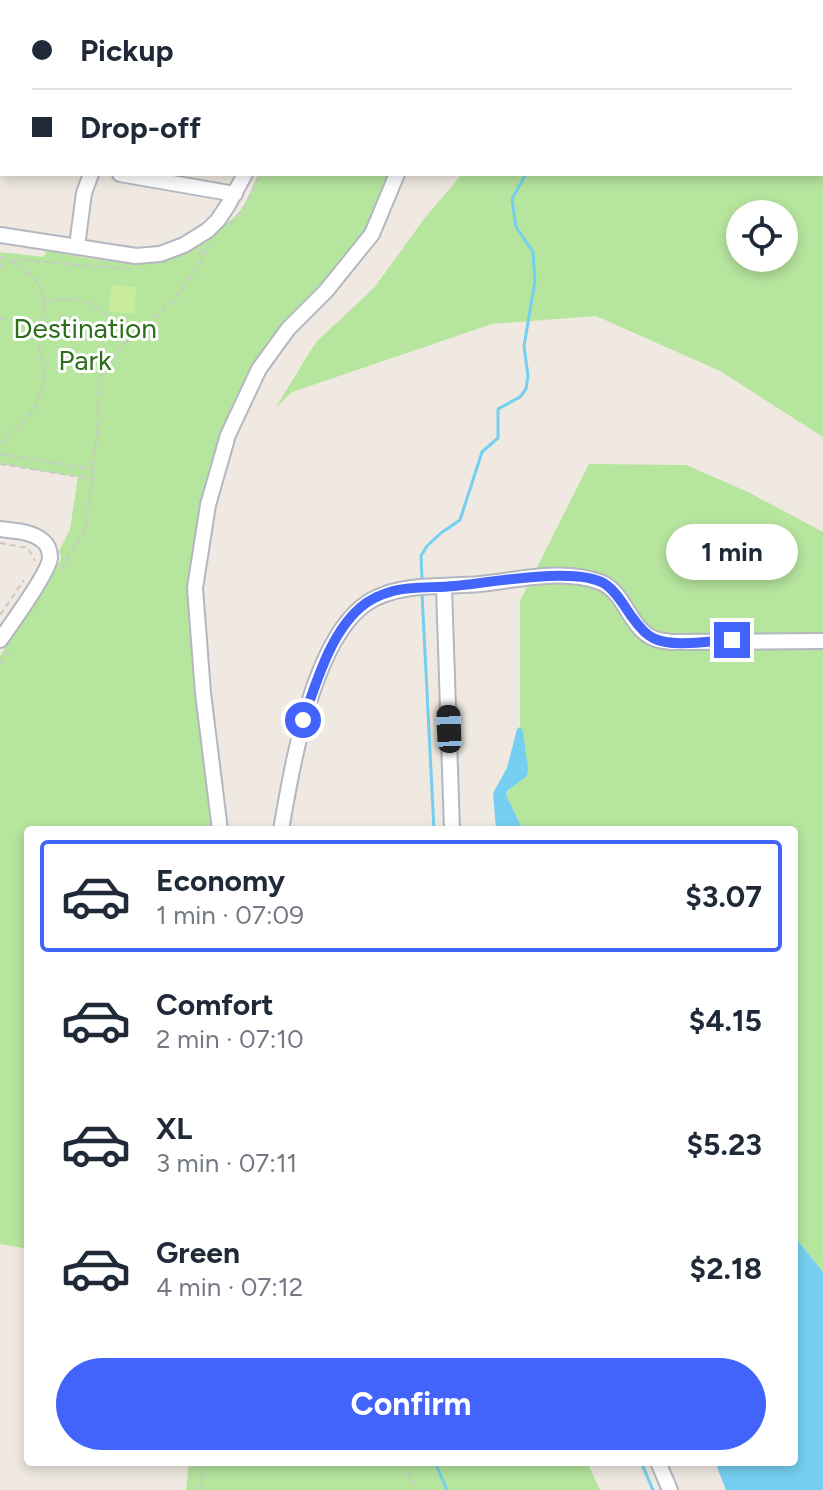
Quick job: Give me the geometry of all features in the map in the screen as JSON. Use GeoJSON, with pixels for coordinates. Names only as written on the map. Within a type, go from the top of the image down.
{"type":"FeatureCollection","features":[{"type":"Feature","properties":{"kind":"street"},"geometry":{"type":"LineString","coordinates":[[77,246],[84,193],[90,176]]}},
{"type":"Feature","properties":{"kind":"street"},"geometry":{"type":"LineString","coordinates":[[132,176],[235,194]]}},
{"type":"Feature","properties":{"kind":"street"},"geometry":{"type":"LineString","coordinates":[[0,235],[136,256],[160,254],[196,239],[208,230],[218,220],[244,176]]}},
{"type":"Feature","properties":{"kind":"street"},"geometry":{"type":"LineString","coordinates":[[220,826],[203,693],[195,588],[208,505],[228,435],[259,369],[288,329],[326,291],[372,234],[396,176]]}},
{"type":"Feature","properties":{"kind":"street"},"geometry":{"type":"LineString","coordinates":[[0,529],[36,537],[47,545],[50,555],[49,563],[6,643]]}},
{"type":"Feature","properties":{"kind":"street"},"geometry":{"type":"LineString","coordinates":[[282,826],[303,720],[319,675],[339,633],[360,607],[392,591],[542,577],[588,578],[604,583],[616,594],[639,627],[652,638],[671,642],[823,641]]}},
{"type":"Feature","properties":{"kind":"street"},"geometry":{"type":"LineString","coordinates":[[444,587],[452,826]]}},
{"type":"Feature","properties":{"kind":"street"},"geometry":{"type":"LineString","coordinates":[[660,1466],[670,1490]]}},
{"type":"Feature","properties":{"kind":"path"},"geometry":{"type":"LineString","coordinates":[[57,576],[86,528],[98,422],[98,384],[102,373],[130,338],[172,302],[210,246]]}},
{"type":"Feature","properties":{"kind":"path"},"geometry":{"type":"LineString","coordinates":[[0,268],[1,257],[14,261],[41,288],[45,302],[39,347],[43,367],[39,400],[32,414],[0,442]]}},
{"type":"Feature","properties":{"kind":"path"},"geometry":{"type":"LineString","coordinates":[[45,302],[83,300],[123,324],[130,338]]}},
{"type":"Feature","properties":{"kind":"path"},"geometry":{"type":"LineString","coordinates":[[0,318],[41,324]]}},
{"type":"Feature","properties":{"kind":"path"},"geometry":{"type":"LineString","coordinates":[[0,454],[94,469]]}},
{"type":"Feature","properties":{"kind":"path"},"geometry":{"type":"LineString","coordinates":[[0,464],[93,479]]}},
{"type":"Feature","properties":{"kind":"path"},"geometry":{"type":"LineString","coordinates":[[0,543],[28,548],[35,563]]}},
{"type":"Feature","properties":{"kind":"path"},"geometry":{"type":"LineString","coordinates":[[0,615],[27,576]]}},
{"type":"Feature","properties":{"kind":"path"},"geometry":{"type":"LineString","coordinates":[[0,664],[6,643]]}},
{"type":"Feature","properties":{"kind":"path"},"geometry":{"type":"LineString","coordinates":[[201,1490],[203,1466]]}},
{"type":"Feature","properties":{"kind":"path"},"geometry":{"type":"LineString","coordinates":[[405,1466],[417,1490]]}},
{"type":"Feature","properties":{"kind":"green space","name":"Destination Park"},"geometry":{"type":"Polygon","coordinates":[[[257,176],[392,176],[368,234],[322,289],[286,324],[225,433],[192,586],[215,826],[24,826],[24,1248],[0,1244],[0,656],[60,561],[59,551],[70,529],[78,477],[0,464],[0,252],[44,257],[46,251],[118,262],[163,260],[184,254],[205,242],[244,204],[257,176]]]}},
{"type":"Feature","properties":{"kind":"green space"},"geometry":{"type":"Polygon","coordinates":[[[460,176],[823,176],[823,437],[720,371],[596,316],[492,324],[292,392],[276,407],[316,342],[374,288],[424,219],[460,176]]]}},
{"type":"Feature","properties":{"kind":"green space"},"geometry":{"type":"Polygon","coordinates":[[[111,285],[136,287],[134,314],[109,311],[111,285]]]}},
{"type":"Feature","properties":{"kind":"green space"},"geometry":{"type":"Polygon","coordinates":[[[589,464],[686,465],[748,492],[823,532],[823,1272],[798,1241],[798,826],[521,826],[506,795],[515,780],[522,747],[520,601],[589,464]]]}},
{"type":"Feature","properties":{"kind":"green space"},"geometry":{"type":"Polygon","coordinates":[[[189,1466],[589,1466],[600,1490],[186,1490],[189,1466]]]}},
{"type":"Feature","properties":{"kind":"water"},"geometry":{"type":"Polygon","coordinates":[[[520,727],[523,731],[527,776],[506,795],[521,826],[496,826],[493,793],[507,768],[520,727]]]}},
{"type":"Feature","properties":{"kind":"water"},"geometry":{"type":"Polygon","coordinates":[[[798,1241],[823,1272],[823,1490],[726,1490],[717,1466],[798,1466],[798,1241]]]}},
{"type":"Feature","properties":{"kind":"waterway"},"geometry":{"type":"LineString","coordinates":[[422,580],[421,556],[441,533],[460,520],[482,452],[498,438],[498,409],[520,397],[526,389],[528,376],[524,346],[535,281],[533,252],[516,227],[512,199],[525,176]]}},
{"type":"Feature","properties":{"kind":"waterway"},"geometry":{"type":"LineString","coordinates":[[422,593],[434,826]]}},
{"type":"Feature","properties":{"kind":"waterway"},"geometry":{"type":"LineString","coordinates":[[437,1466],[447,1490]]}},
{"type":"Feature","properties":{"kind":"waterway"},"geometry":{"type":"LineString","coordinates":[[643,1466],[653,1490]]}},
{"type":"Feature","properties":{"kind":"route"},"geometry":{"type":"LineString","coordinates":[[303,720],[319,675],[339,633],[360,607],[392,591],[542,577],[588,578],[604,583],[616,594],[639,627],[652,638],[671,642],[732,640]]}}]}
